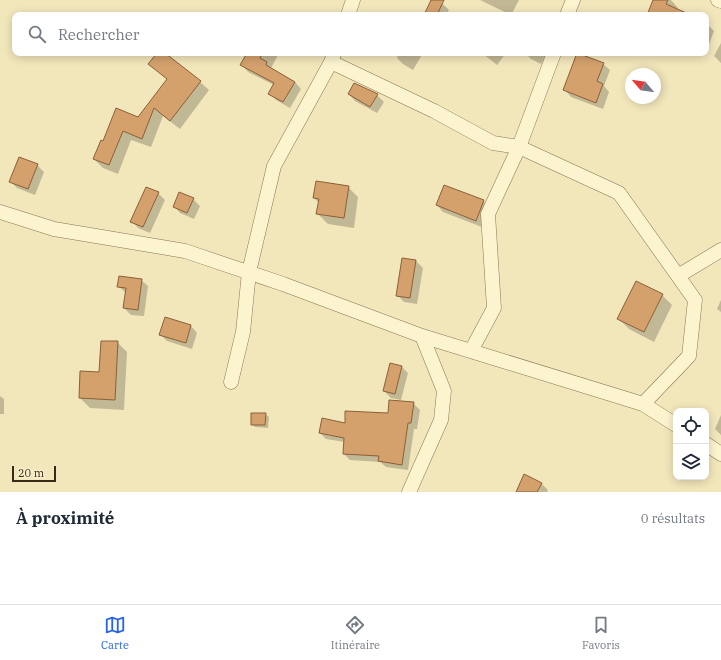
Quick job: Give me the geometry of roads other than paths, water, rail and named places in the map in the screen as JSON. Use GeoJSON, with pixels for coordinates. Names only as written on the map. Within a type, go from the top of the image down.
{"type":"FeatureCollection","features":[{"type":"Feature","properties":{"kind":"street"},"geometry":{"type":"LineString","coordinates":[[349,12],[353,0]]}},
{"type":"Feature","properties":{"kind":"street"},"geometry":{"type":"LineString","coordinates":[[568,12],[573,0]]}},
{"type":"Feature","properties":{"kind":"street"},"geometry":{"type":"LineString","coordinates":[[471,351],[494,308],[488,214],[519,147],[553,56]]}},
{"type":"Feature","properties":{"kind":"street"},"geometry":{"type":"LineString","coordinates":[[231,382],[242,332],[249,272],[274,166],[332,58],[493,143],[519,147],[619,193],[696,300],[689,356],[644,404]]}},
{"type":"Feature","properties":{"kind":"street"},"geometry":{"type":"LineString","coordinates":[[0,212],[54,229],[185,251],[249,272],[422,336],[644,404],[673,423]]}},
{"type":"Feature","properties":{"kind":"street"},"geometry":{"type":"LineString","coordinates":[[678,276],[721,250]]}},
{"type":"Feature","properties":{"kind":"street"},"geometry":{"type":"LineString","coordinates":[[409,492],[441,420],[444,391],[422,336]]}},
{"type":"Feature","properties":{"kind":"street"},"geometry":{"type":"LineString","coordinates":[[709,446],[721,454]]}}]}
